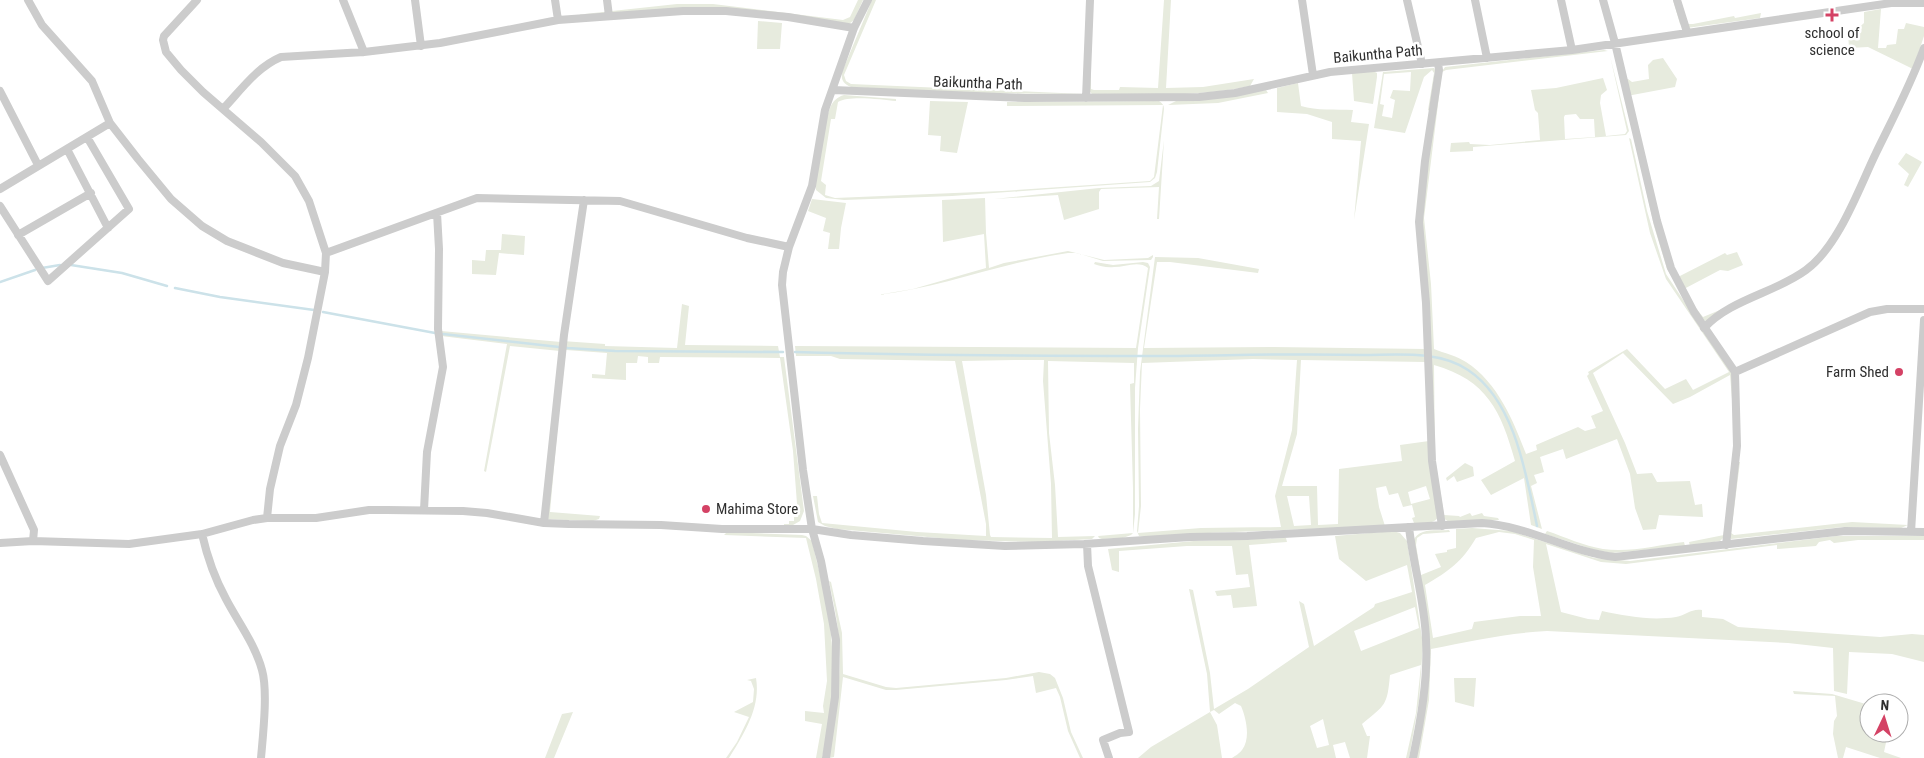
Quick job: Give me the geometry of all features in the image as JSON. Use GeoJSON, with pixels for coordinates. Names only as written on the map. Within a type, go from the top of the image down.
{"type":"FeatureCollection","features":[{"type":"Feature","properties":{"kind":"street"},"geometry":{"type":"LineString","coordinates":[[28,0],[42,26],[92,81],[110,122],[162,189],[202,226],[226,241],[254,253],[283,263],[325,272]]}},
{"type":"Feature","properties":{"kind":"street"},"geometry":{"type":"LineString","coordinates":[[197,0],[164,36],[164,47],[180,70],[262,142],[295,176],[310,201],[326,253],[325,272],[300,390],[280,446],[270,489],[267,518]]}},
{"type":"Feature","properties":{"kind":"street"},"geometry":{"type":"LineString","coordinates":[[342,0],[364,52]]}},
{"type":"Feature","properties":{"kind":"street"},"geometry":{"type":"LineString","coordinates":[[415,0],[421,46]]}},
{"type":"Feature","properties":{"kind":"street"},"geometry":{"type":"LineString","coordinates":[[554,0],[558,20]]}},
{"type":"Feature","properties":{"kind":"street"},"geometry":{"type":"LineString","coordinates":[[607,0],[609,16]]}},
{"type":"Feature","properties":{"kind":"street"},"geometry":{"type":"LineString","coordinates":[[826,758],[835,697],[836,640],[823,570],[812,529],[803,470],[782,300],[783,272],[789,247],[810,194],[825,110],[854,28],[868,0]]}},
{"type":"Feature","properties":{"kind":"street"},"geometry":{"type":"LineString","coordinates":[[1086,98],[1090,0]]}},
{"type":"Feature","properties":{"kind":"street"},"geometry":{"type":"LineString","coordinates":[[1302,0],[1313,75]]}},
{"type":"Feature","properties":{"kind":"street"},"geometry":{"type":"LineString","coordinates":[[1407,0],[1422,64]]}},
{"type":"Feature","properties":{"kind":"street"},"geometry":{"type":"LineString","coordinates":[[1475,0],[1487,58]]}},
{"type":"Feature","properties":{"kind":"street"},"geometry":{"type":"LineString","coordinates":[[1561,0],[1572,50]]}},
{"type":"Feature","properties":{"kind":"street"},"geometry":{"type":"LineString","coordinates":[[1603,0],[1615,42],[1660,232],[1673,275],[1704,328],[1735,372],[1737,446],[1726,544]]}},
{"type":"Feature","properties":{"kind":"street"},"geometry":{"type":"LineString","coordinates":[[1677,0],[1687,32]]}},
{"type":"Feature","properties":{"kind":"street","name":"Baikuntha Path"},"geometry":{"type":"LineString","coordinates":[[833,90],[969,97],[1199,97],[1236,93],[1313,75],[1351,69],[1572,50],[1615,42],[1890,3],[1924,3]]}},
{"type":"Feature","properties":{"kind":"street"},"geometry":{"type":"LineString","coordinates":[[223,109],[256,74],[270,62],[281,57],[364,52],[421,46],[558,20],[683,10],[726,11],[815,21],[854,28]]}},
{"type":"Feature","properties":{"kind":"street"},"geometry":{"type":"LineString","coordinates":[[1704,328],[1710,321],[1726,311],[1803,272],[1816,261],[1828,246],[1844,221],[1897,112],[1924,48]]}},
{"type":"Feature","properties":{"kind":"street"},"geometry":{"type":"LineString","coordinates":[[1438,63],[1439,70],[1425,161],[1419,222],[1426,303],[1432,460],[1442,526]]}},
{"type":"Feature","properties":{"kind":"street"},"geometry":{"type":"LineString","coordinates":[[0,91],[38,165]]}},
{"type":"Feature","properties":{"kind":"street"},"geometry":{"type":"LineString","coordinates":[[0,189],[110,122]]}},
{"type":"Feature","properties":{"kind":"street"},"geometry":{"type":"LineString","coordinates":[[0,206],[48,281],[129,210],[87,137]]}},
{"type":"Feature","properties":{"kind":"street"},"geometry":{"type":"LineString","coordinates":[[67,148],[108,228]]}},
{"type":"Feature","properties":{"kind":"street"},"geometry":{"type":"LineString","coordinates":[[18,235],[91,193]]}},
{"type":"Feature","properties":{"kind":"street"},"geometry":{"type":"LineString","coordinates":[[326,253],[477,198],[609,200],[629,203],[747,238],[789,247]]}},
{"type":"Feature","properties":{"kind":"street"},"geometry":{"type":"LineString","coordinates":[[544,523],[550,488],[564,335],[584,200]]}},
{"type":"Feature","properties":{"kind":"street"},"geometry":{"type":"LineString","coordinates":[[424,510],[427,452],[443,367],[438,329],[439,249],[437,213]]}},
{"type":"Feature","properties":{"kind":"street"},"geometry":{"type":"LineString","coordinates":[[1735,372],[1870,312],[1887,309],[1924,309]]}},
{"type":"Feature","properties":{"kind":"street"},"geometry":{"type":"LineString","coordinates":[[1911,532],[1924,320]]}},
{"type":"Feature","properties":{"kind":"street"},"geometry":{"type":"LineString","coordinates":[[0,455],[34,530],[33,541]]}},
{"type":"Feature","properties":{"kind":"street"},"geometry":{"type":"LineString","coordinates":[[0,543],[33,541],[129,544],[202,534],[267,518],[316,518],[369,510],[487,513],[544,523],[661,525],[722,529],[812,529],[851,535],[1005,546],[1087,544],[1190,537],[1247,536],[1482,523],[1513,527],[1592,554],[1615,557],[1845,531],[1924,532]]}},
{"type":"Feature","properties":{"kind":"street"},"geometry":{"type":"LineString","coordinates":[[1409,527],[1411,552],[1426,641],[1423,703],[1412,758]]}},
{"type":"Feature","properties":{"kind":"street"},"geometry":{"type":"LineString","coordinates":[[202,534],[220,588],[251,642],[262,669],[264,722],[261,758]]}},
{"type":"Feature","properties":{"kind":"street"},"geometry":{"type":"LineString","coordinates":[[1087,544],[1088,566],[1129,732],[1120,733],[1102,740],[1108,758]]}},
{"type":"Feature","properties":{"kind":"shaded area"},"geometry":{"type":"Polygon","coordinates":[[[858,0],[863,0],[854,20],[849,24],[712,8],[575,15],[677,4],[713,4],[843,20],[850,17],[858,0]]]}},
{"type":"Feature","properties":{"kind":"shaded area"},"geometry":{"type":"Polygon","coordinates":[[[872,0],[876,0],[844,75],[846,81],[851,84],[1084,94],[950,93],[851,87],[843,81],[842,72],[872,0]]]}},
{"type":"Feature","properties":{"kind":"shaded area"},"geometry":{"type":"Polygon","coordinates":[[[1164,0],[1171,0],[1166,88],[1203,87],[1254,79],[1250,86],[1191,94],[1092,94],[1089,91],[1088,74],[1091,75],[1091,89],[1094,90],[1119,90],[1120,87],[1158,88],[1164,0]]]}},
{"type":"Feature","properties":{"kind":"shaded area"},"geometry":{"type":"Polygon","coordinates":[[[1673,0],[1686,24],[1761,13],[1760,18],[1687,28],[1680,24],[1673,0]]]}},
{"type":"Feature","properties":{"kind":"shaded area"},"geometry":{"type":"Polygon","coordinates":[[[1881,9],[1878,48],[1886,48],[1887,45],[1896,44],[1898,29],[1904,29],[1906,23],[1924,27],[1924,36],[1913,69],[1868,47],[1849,48],[1848,32],[1854,32],[1864,23],[1864,12],[1881,9]]]}},
{"type":"Feature","properties":{"kind":"shaded area"},"geometry":{"type":"Polygon","coordinates":[[[758,21],[782,23],[780,49],[757,49],[758,21]]]}},
{"type":"Feature","properties":{"kind":"shaded area"},"geometry":{"type":"Polygon","coordinates":[[[1608,51],[1442,72],[1424,218],[1431,284],[1434,349],[1462,360],[1487,380],[1510,415],[1526,454],[1537,450],[1536,445],[1578,427],[1585,431],[1596,428],[1591,416],[1603,411],[1587,376],[1588,372],[1627,349],[1665,389],[1686,379],[1693,390],[1729,372],[1666,279],[1650,233],[1629,138],[1631,139],[1647,211],[1666,274],[1733,375],[1735,451],[1726,516],[1733,451],[1733,411],[1730,375],[1673,404],[1623,353],[1593,373],[1637,474],[1652,473],[1657,482],[1690,481],[1695,505],[1702,504],[1703,517],[1659,515],[1656,529],[1643,530],[1635,508],[1630,474],[1617,439],[1566,459],[1563,449],[1540,457],[1544,472],[1534,475],[1537,483],[1531,486],[1542,529],[1531,525],[1524,478],[1491,495],[1481,480],[1515,461],[1504,427],[1497,413],[1489,400],[1467,379],[1452,371],[1434,365],[1435,458],[1444,515],[1460,517],[1470,513],[1472,516],[1482,513],[1484,516],[1498,518],[1499,520],[1449,522],[1443,518],[1433,458],[1431,364],[1422,230],[1427,171],[1440,74],[1445,67],[1608,51]]]}},
{"type":"Feature","properties":{"kind":"shaded area"},"geometry":{"type":"Polygon","coordinates":[[[1610,56],[1629,131],[1626,135],[1473,147],[1473,151],[1450,152],[1451,143],[1469,142],[1470,144],[1490,145],[1540,140],[1538,113],[1535,110],[1531,90],[1556,88],[1603,78],[1607,90],[1601,95],[1600,103],[1606,136],[1625,134],[1627,131],[1610,56]],[[1576,114],[1565,115],[1565,139],[1595,137],[1594,119],[1580,119],[1576,114]]]}},
{"type":"Feature","properties":{"kind":"shaded area"},"geometry":{"type":"Polygon","coordinates":[[[1663,58],[1677,79],[1675,87],[1627,96],[1676,278],[1725,253],[1727,255],[1737,252],[1743,265],[1728,271],[1720,270],[1682,290],[1703,317],[1732,305],[1706,321],[1703,320],[1682,294],[1667,269],[1654,226],[1626,99],[1623,79],[1628,79],[1632,82],[1649,79],[1648,65],[1653,60],[1663,58]]]}},
{"type":"Feature","properties":{"kind":"shaded area"},"geometry":{"type":"Polygon","coordinates":[[[1434,68],[1435,70],[1430,111],[1428,110],[1434,73],[1432,70],[1424,77],[1405,133],[1374,128],[1383,72],[1434,68]],[[1411,72],[1384,74],[1380,104],[1384,105],[1382,116],[1392,118],[1395,100],[1390,98],[1393,90],[1410,91],[1411,72]]]}},
{"type":"Feature","properties":{"kind":"shaded area"},"geometry":{"type":"Polygon","coordinates":[[[1373,71],[1377,73],[1377,77],[1373,104],[1354,101],[1352,73],[1373,71]]]}},
{"type":"Feature","properties":{"kind":"shaded area"},"geometry":{"type":"Polygon","coordinates":[[[1298,83],[1301,106],[1320,109],[1353,110],[1351,122],[1369,124],[1354,220],[1361,141],[1332,139],[1332,122],[1307,114],[1277,112],[1277,88],[1298,83]]]}},
{"type":"Feature","properties":{"kind":"shaded area"},"geometry":{"type":"Polygon","coordinates":[[[1266,90],[1268,93],[1218,103],[1168,105],[1176,101],[1233,96],[1266,90]]]}},
{"type":"Feature","properties":{"kind":"shaded area"},"geometry":{"type":"Polygon","coordinates":[[[844,95],[896,99],[896,101],[858,98],[838,102],[835,119],[831,119],[821,181],[826,185],[825,195],[835,198],[1002,191],[1150,181],[1154,177],[1163,105],[1157,172],[1155,178],[1150,182],[952,196],[844,200],[826,198],[816,190],[817,174],[825,124],[832,103],[844,95]]]}},
{"type":"Feature","properties":{"kind":"shaded area"},"geometry":{"type":"Polygon","coordinates":[[[930,101],[968,102],[957,153],[940,151],[941,136],[928,135],[930,101]]]}},
{"type":"Feature","properties":{"kind":"shaded area"},"geometry":{"type":"Polygon","coordinates":[[[1159,101],[1163,105],[1007,106],[1007,102],[1159,101]]]}},
{"type":"Feature","properties":{"kind":"shaded area"},"geometry":{"type":"Polygon","coordinates":[[[1164,140],[1159,219],[1157,219],[1159,187],[1101,189],[1099,192],[1099,209],[1064,220],[1058,195],[994,199],[1099,188],[1151,186],[1159,181],[1164,140]]]}},
{"type":"Feature","properties":{"kind":"shaded area"},"geometry":{"type":"Polygon","coordinates":[[[1906,153],[1922,162],[1908,187],[1904,185],[1909,174],[1898,164],[1906,153]]]}},
{"type":"Feature","properties":{"kind":"shaded area"},"geometry":{"type":"Polygon","coordinates":[[[985,198],[989,268],[1004,263],[1068,251],[1076,253],[1020,262],[925,287],[901,292],[877,295],[913,289],[986,268],[984,234],[943,242],[942,200],[985,198]]]}},
{"type":"Feature","properties":{"kind":"shaded area"},"geometry":{"type":"Polygon","coordinates":[[[812,199],[846,203],[839,249],[828,249],[830,233],[823,231],[826,218],[808,211],[812,199]]]}},
{"type":"Feature","properties":{"kind":"shaded area"},"geometry":{"type":"Polygon","coordinates":[[[502,234],[525,236],[524,255],[499,253],[496,275],[472,274],[472,260],[485,261],[486,250],[501,250],[502,234]]]}},
{"type":"Feature","properties":{"kind":"shaded area"},"geometry":{"type":"Polygon","coordinates":[[[1081,254],[1104,260],[1148,258],[1153,255],[1153,257],[1151,260],[1103,261],[1081,254]]]}},
{"type":"Feature","properties":{"kind":"shaded area"},"geometry":{"type":"Polygon","coordinates":[[[1155,257],[1198,258],[1259,269],[1258,273],[1157,262],[1144,348],[1426,349],[1425,362],[1301,360],[1297,434],[1282,486],[1317,486],[1318,525],[1338,524],[1339,469],[1402,461],[1400,445],[1429,441],[1438,517],[1431,522],[1414,523],[1412,518],[1415,517],[1412,505],[1403,507],[1398,493],[1389,495],[1386,486],[1376,488],[1385,526],[1153,537],[1139,536],[1137,531],[1139,506],[1138,429],[1140,372],[1155,257]],[[1253,359],[1142,363],[1140,409],[1141,506],[1138,533],[1201,528],[1281,527],[1275,496],[1292,430],[1297,360],[1253,359]],[[1426,486],[1408,492],[1411,504],[1430,499],[1426,486]],[[1287,496],[1294,526],[1311,525],[1309,496],[1287,496]]]}},
{"type":"Feature","properties":{"kind":"shaded area"},"geometry":{"type":"Polygon","coordinates":[[[1095,262],[1113,265],[1143,262],[1148,263],[1150,267],[1138,348],[1135,388],[1135,514],[1133,533],[1130,384],[1134,383],[1134,363],[1048,361],[1049,433],[1058,537],[1095,536],[1092,539],[1039,542],[962,540],[837,529],[818,522],[813,496],[817,496],[822,523],[986,536],[986,524],[955,361],[840,359],[831,356],[796,356],[795,346],[1136,348],[1148,268],[1140,264],[1109,267],[1094,264],[1095,262]],[[1044,360],[962,361],[986,495],[991,537],[1052,538],[1051,484],[1043,381],[1044,360]]]}},
{"type":"Feature","properties":{"kind":"shaded area"},"geometry":{"type":"Polygon","coordinates":[[[682,304],[689,306],[685,345],[778,346],[780,357],[784,357],[804,511],[800,521],[793,525],[784,525],[789,524],[789,521],[794,521],[794,517],[798,517],[793,451],[780,358],[660,357],[659,363],[648,363],[648,357],[638,356],[637,363],[626,363],[626,380],[592,378],[592,374],[605,375],[607,353],[566,350],[550,512],[600,516],[599,519],[593,521],[542,519],[560,351],[510,346],[486,472],[484,471],[507,344],[441,336],[441,331],[605,344],[605,346],[677,348],[682,304]]]}},
{"type":"Feature","properties":{"kind":"shaded area"},"geometry":{"type":"Polygon","coordinates":[[[1738,462],[1740,462],[1731,533],[1734,535],[1852,522],[1908,525],[1901,528],[1843,527],[1731,539],[1730,538],[1738,462]]]}},
{"type":"Feature","properties":{"kind":"shaded area"},"geometry":{"type":"Polygon","coordinates":[[[1465,463],[1473,467],[1474,476],[1457,482],[1454,476],[1447,481],[1446,478],[1465,463]]]}},
{"type":"Feature","properties":{"kind":"shaded area"},"geometry":{"type":"Polygon","coordinates":[[[1472,528],[1511,531],[1594,558],[1630,561],[1836,536],[1924,536],[1924,540],[1858,540],[1834,543],[1830,540],[1819,542],[1816,546],[1777,549],[1777,545],[1626,564],[1601,562],[1546,544],[1561,612],[1599,620],[1602,611],[1629,616],[1657,618],[1676,617],[1692,611],[1702,610],[1702,617],[1723,619],[1738,627],[1880,637],[1912,634],[1924,635],[1924,662],[1892,654],[1849,652],[1847,694],[1834,691],[1833,648],[1788,643],[1547,631],[1475,640],[1431,649],[1429,700],[1419,758],[1416,758],[1428,673],[1413,541],[1419,534],[1424,532],[1449,530],[1450,532],[1423,534],[1417,538],[1416,545],[1421,575],[1441,567],[1435,554],[1456,548],[1456,529],[1472,528]],[[1499,532],[1476,538],[1466,554],[1441,575],[1425,585],[1433,638],[1472,629],[1474,622],[1520,616],[1541,616],[1533,567],[1534,540],[1515,534],[1499,532]]]}},
{"type":"Feature","properties":{"kind":"shaded area"},"geometry":{"type":"Polygon","coordinates":[[[1393,531],[1400,533],[1407,541],[1423,644],[1419,701],[1409,758],[1406,758],[1416,713],[1421,665],[1390,675],[1388,693],[1384,704],[1362,724],[1367,736],[1370,736],[1367,758],[1350,758],[1345,742],[1333,745],[1336,758],[1232,758],[1245,745],[1247,728],[1243,711],[1241,706],[1235,703],[1219,714],[1214,710],[1210,712],[1207,674],[1189,589],[1193,590],[1210,673],[1214,709],[1248,689],[1309,647],[1299,601],[1304,604],[1314,646],[1374,607],[1375,604],[1412,592],[1407,565],[1366,581],[1339,559],[1335,536],[1393,531]],[[1415,607],[1354,631],[1361,651],[1419,628],[1415,607]],[[1323,719],[1310,726],[1317,748],[1329,745],[1323,719]]]}},
{"type":"Feature","properties":{"kind":"shaded area"},"geometry":{"type":"Polygon","coordinates":[[[1547,531],[1582,544],[1603,549],[1633,549],[1684,542],[1685,546],[1612,553],[1595,550],[1545,534],[1547,531]]]}},
{"type":"Feature","properties":{"kind":"shaded area"},"geometry":{"type":"Polygon","coordinates":[[[727,532],[802,535],[812,541],[828,611],[833,665],[828,729],[822,758],[816,758],[822,724],[805,721],[805,711],[824,713],[823,706],[827,681],[824,624],[806,538],[724,535],[727,532]]]}},
{"type":"Feature","properties":{"kind":"shaded area"},"geometry":{"type":"Polygon","coordinates":[[[1133,533],[1123,538],[1102,539],[1098,536],[1133,533]]]}},
{"type":"Feature","properties":{"kind":"shaded area"},"geometry":{"type":"Polygon","coordinates":[[[1723,535],[1720,541],[1690,546],[1689,542],[1723,535]]]}},
{"type":"Feature","properties":{"kind":"shaded area"},"geometry":{"type":"Polygon","coordinates":[[[1286,538],[1287,542],[1249,545],[1257,606],[1233,608],[1231,595],[1217,596],[1215,591],[1250,587],[1248,574],[1236,575],[1232,546],[1187,546],[1119,551],[1119,572],[1112,570],[1108,549],[1194,541],[1286,538]]]}},
{"type":"Feature","properties":{"kind":"shaded area"},"geometry":{"type":"Polygon","coordinates":[[[829,581],[831,582],[842,633],[843,674],[886,687],[896,688],[1006,678],[1039,672],[1050,674],[1055,678],[1063,698],[1071,732],[1083,758],[1080,758],[1068,731],[1056,688],[1036,693],[1033,676],[896,690],[886,690],[843,677],[834,757],[829,758],[837,700],[840,657],[838,626],[829,581]]]}},
{"type":"Feature","properties":{"kind":"shaded area"},"geometry":{"type":"Polygon","coordinates":[[[756,678],[757,689],[754,710],[729,758],[726,758],[737,742],[749,717],[734,712],[753,702],[754,689],[751,681],[747,680],[756,678]]]}},
{"type":"Feature","properties":{"kind":"shaded area"},"geometry":{"type":"Polygon","coordinates":[[[1454,678],[1476,678],[1474,707],[1455,702],[1454,678]]]}},
{"type":"Feature","properties":{"kind":"shaded area"},"geometry":{"type":"Polygon","coordinates":[[[1793,691],[1832,694],[1859,702],[1859,743],[1886,743],[1884,752],[1901,758],[1880,758],[1846,747],[1843,758],[1838,758],[1833,734],[1834,721],[1837,716],[1835,696],[1794,694],[1793,691]]]}},
{"type":"Feature","properties":{"kind":"shaded area"},"geometry":{"type":"Polygon","coordinates":[[[573,712],[554,758],[545,758],[562,714],[573,712]]]}},
{"type":"Feature","properties":{"kind":"shaded area"},"geometry":{"type":"Polygon","coordinates":[[[1210,712],[1217,725],[1222,758],[1138,758],[1151,747],[1210,712]]]}},
{"type":"Feature","properties":{"kind":"waterway"},"geometry":{"type":"LineString","coordinates":[[42,268],[60,265]]}},
{"type":"Feature","properties":{"kind":"waterway"},"geometry":{"type":"LineString","coordinates":[[71,265],[122,273],[167,286]]}},
{"type":"Feature","properties":{"kind":"waterway"},"geometry":{"type":"LineString","coordinates":[[0,282],[35,270]]}},
{"type":"Feature","properties":{"kind":"waterway"},"geometry":{"type":"LineString","coordinates":[[175,288],[220,297],[314,310]]}},
{"type":"Feature","properties":{"kind":"waterway"},"geometry":{"type":"LineString","coordinates":[[323,312],[435,333]]}},
{"type":"Feature","properties":{"kind":"waterway"},"geometry":{"type":"LineString","coordinates":[[443,334],[568,348],[615,351],[783,352]]}},
{"type":"Feature","properties":{"kind":"waterway"},"geometry":{"type":"LineString","coordinates":[[795,352],[1058,356],[1403,354],[1444,359],[1468,370],[1484,383],[1508,419],[1523,462],[1537,526]]}},
{"type":"Feature","properties":{"kind":"place","name":"school of science"},"geometry":{"type":"Point","coordinates":[1832,15]}},
{"type":"Feature","properties":{"kind":"place","name":"Farm Shed"},"geometry":{"type":"Point","coordinates":[1899,372]}},
{"type":"Feature","properties":{"kind":"place","name":"Mahima Store"},"geometry":{"type":"Point","coordinates":[706,509]}}]}
